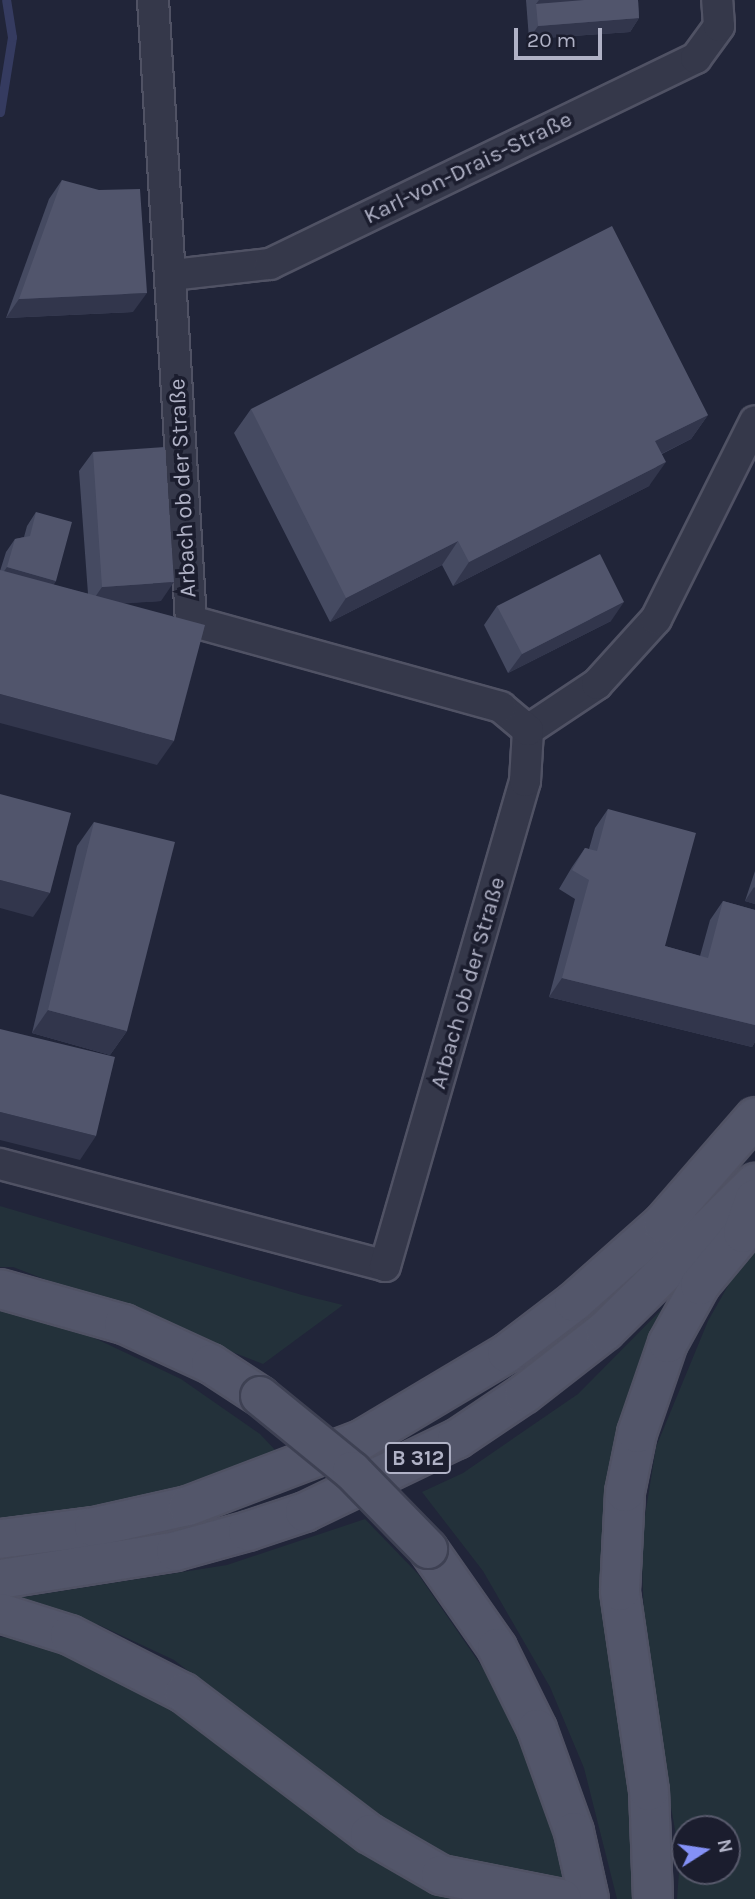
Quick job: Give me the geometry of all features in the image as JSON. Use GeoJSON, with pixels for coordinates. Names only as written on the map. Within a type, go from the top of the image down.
{"type":"FeatureCollection","features":[{"type":"Feature","properties":{"kind":"main road","name":"B 312"},"geometry":{"type":"LineString","coordinates":[[0,1539],[94,1527],[188,1506],[361,1440],[507,1353],[574,1302],[663,1223],[750,1124]]}},
{"type":"Feature","properties":{"kind":"main road","name":"B 312"},"geometry":{"type":"LineString","coordinates":[[0,1579],[176,1551],[248,1531],[305,1512],[457,1439],[524,1394],[606,1331],[755,1183]]}},
{"type":"Feature","properties":{"kind":"main road"},"geometry":{"type":"LineString","coordinates":[[653,1899],[649,1791],[620,1591],[625,1492],[637,1433],[668,1343],[700,1284],[743,1233],[755,1199]]}},
{"type":"Feature","properties":{"kind":"main road","name":"B 312"},"geometry":{"type":"LineString","coordinates":[[0,1289],[124,1324],[211,1364],[260,1396],[352,1471],[428,1549],[497,1648],[537,1729],[574,1832],[589,1899]]}},
{"type":"Feature","properties":{"kind":"main road"},"geometry":{"type":"LineString","coordinates":[[0,1613],[70,1635],[184,1693],[370,1834],[441,1875],[562,1899]]}},
{"type":"Feature","properties":{"kind":"street","name":"Arbach ob der Straße"},"geometry":{"type":"LineString","coordinates":[[0,1164],[385,1266],[525,781],[528,730],[502,707],[191,621],[173,275],[153,0]]}},
{"type":"Feature","properties":{"kind":"street","name":"Karl-von-Drais-Straße"},"geometry":{"type":"LineString","coordinates":[[173,275],[270,264],[696,58],[719,26],[717,0]]}},
{"type":"Feature","properties":{"kind":"street"},"geometry":{"type":"LineString","coordinates":[[528,730],[597,684],[656,619],[755,421]]}},
{"type":"Feature","properties":{"kind":"shaded area"},"geometry":{"type":"Polygon","coordinates":[[[0,1206],[343,1305],[263,1364],[13,1267],[0,1267],[0,1206]]]}},
{"type":"Feature","properties":{"kind":"shaded area"},"geometry":{"type":"Polygon","coordinates":[[[751,1245],[755,1248],[755,1899],[677,1899],[678,1885],[741,1885],[741,1815],[672,1815],[646,1667],[641,1541],[656,1447],[708,1321],[751,1245]]]}},
{"type":"Feature","properties":{"kind":"shaded area"},"geometry":{"type":"Polygon","coordinates":[[[0,1307],[67,1325],[181,1379],[260,1434],[278,1453],[184,1488],[66,1513],[0,1520],[0,1307]]]}},
{"type":"Feature","properties":{"kind":"shaded area"},"geometry":{"type":"Polygon","coordinates":[[[662,1309],[637,1372],[610,1489],[640,1816],[638,1899],[617,1899],[584,1768],[550,1687],[483,1571],[422,1492],[463,1473],[578,1394],[662,1309]]]}},
{"type":"Feature","properties":{"kind":"shaded area"},"geometry":{"type":"Polygon","coordinates":[[[365,1519],[418,1574],[485,1671],[533,1762],[573,1887],[547,1876],[497,1872],[453,1860],[402,1836],[174,1660],[99,1625],[16,1606],[17,1598],[227,1565],[365,1519]]]}},
{"type":"Feature","properties":{"kind":"shaded area"},"geometry":{"type":"Polygon","coordinates":[[[0,1637],[44,1641],[152,1688],[419,1880],[463,1899],[0,1899],[0,1637]]]}},
{"type":"Feature","properties":{"kind":"building"},"geometry":{"type":"Polygon","coordinates":[[[584,0],[638,0],[639,18],[538,26],[536,4],[584,0]]]}},
{"type":"Feature","properties":{"kind":"building"},"geometry":{"type":"Polygon","coordinates":[[[62,180],[99,190],[140,189],[147,293],[19,299],[62,180]]]}},
{"type":"Feature","properties":{"kind":"building"},"geometry":{"type":"Polygon","coordinates":[[[612,226],[708,415],[655,441],[666,462],[469,562],[458,541],[346,598],[251,409],[612,226]]]}},
{"type":"Feature","properties":{"kind":"building"},"geometry":{"type":"Polygon","coordinates":[[[165,447],[174,582],[102,587],[93,452],[165,447]]]}},
{"type":"Feature","properties":{"kind":"building"},"geometry":{"type":"Polygon","coordinates":[[[36,512],[72,522],[56,581],[7,567],[15,539],[30,536],[36,512]]]}},
{"type":"Feature","properties":{"kind":"building"},"geometry":{"type":"Polygon","coordinates":[[[600,554],[624,602],[522,654],[497,606],[600,554]]]}},
{"type":"Feature","properties":{"kind":"building"},"geometry":{"type":"Polygon","coordinates":[[[0,570],[205,625],[174,741],[0,694],[0,570]]]}},
{"type":"Feature","properties":{"kind":"building"},"geometry":{"type":"Polygon","coordinates":[[[0,794],[71,813],[50,893],[0,880],[0,794]]]}},
{"type":"Feature","properties":{"kind":"building"},"geometry":{"type":"Polygon","coordinates":[[[608,809],[696,833],[665,946],[708,958],[723,901],[755,910],[755,1025],[562,978],[589,880],[572,870],[585,848],[597,851],[608,809]]]}},
{"type":"Feature","properties":{"kind":"building"},"geometry":{"type":"Polygon","coordinates":[[[94,822],[175,842],[127,1031],[48,1010],[94,822]]]}},
{"type":"Feature","properties":{"kind":"building"},"geometry":{"type":"Polygon","coordinates":[[[0,1029],[115,1057],[96,1136],[0,1112],[0,1029]]]}},
{"type":"Feature","properties":{"kind":"waterway"},"geometry":{"type":"LineString","coordinates":[[0,112],[12,37],[6,0]]}}]}
